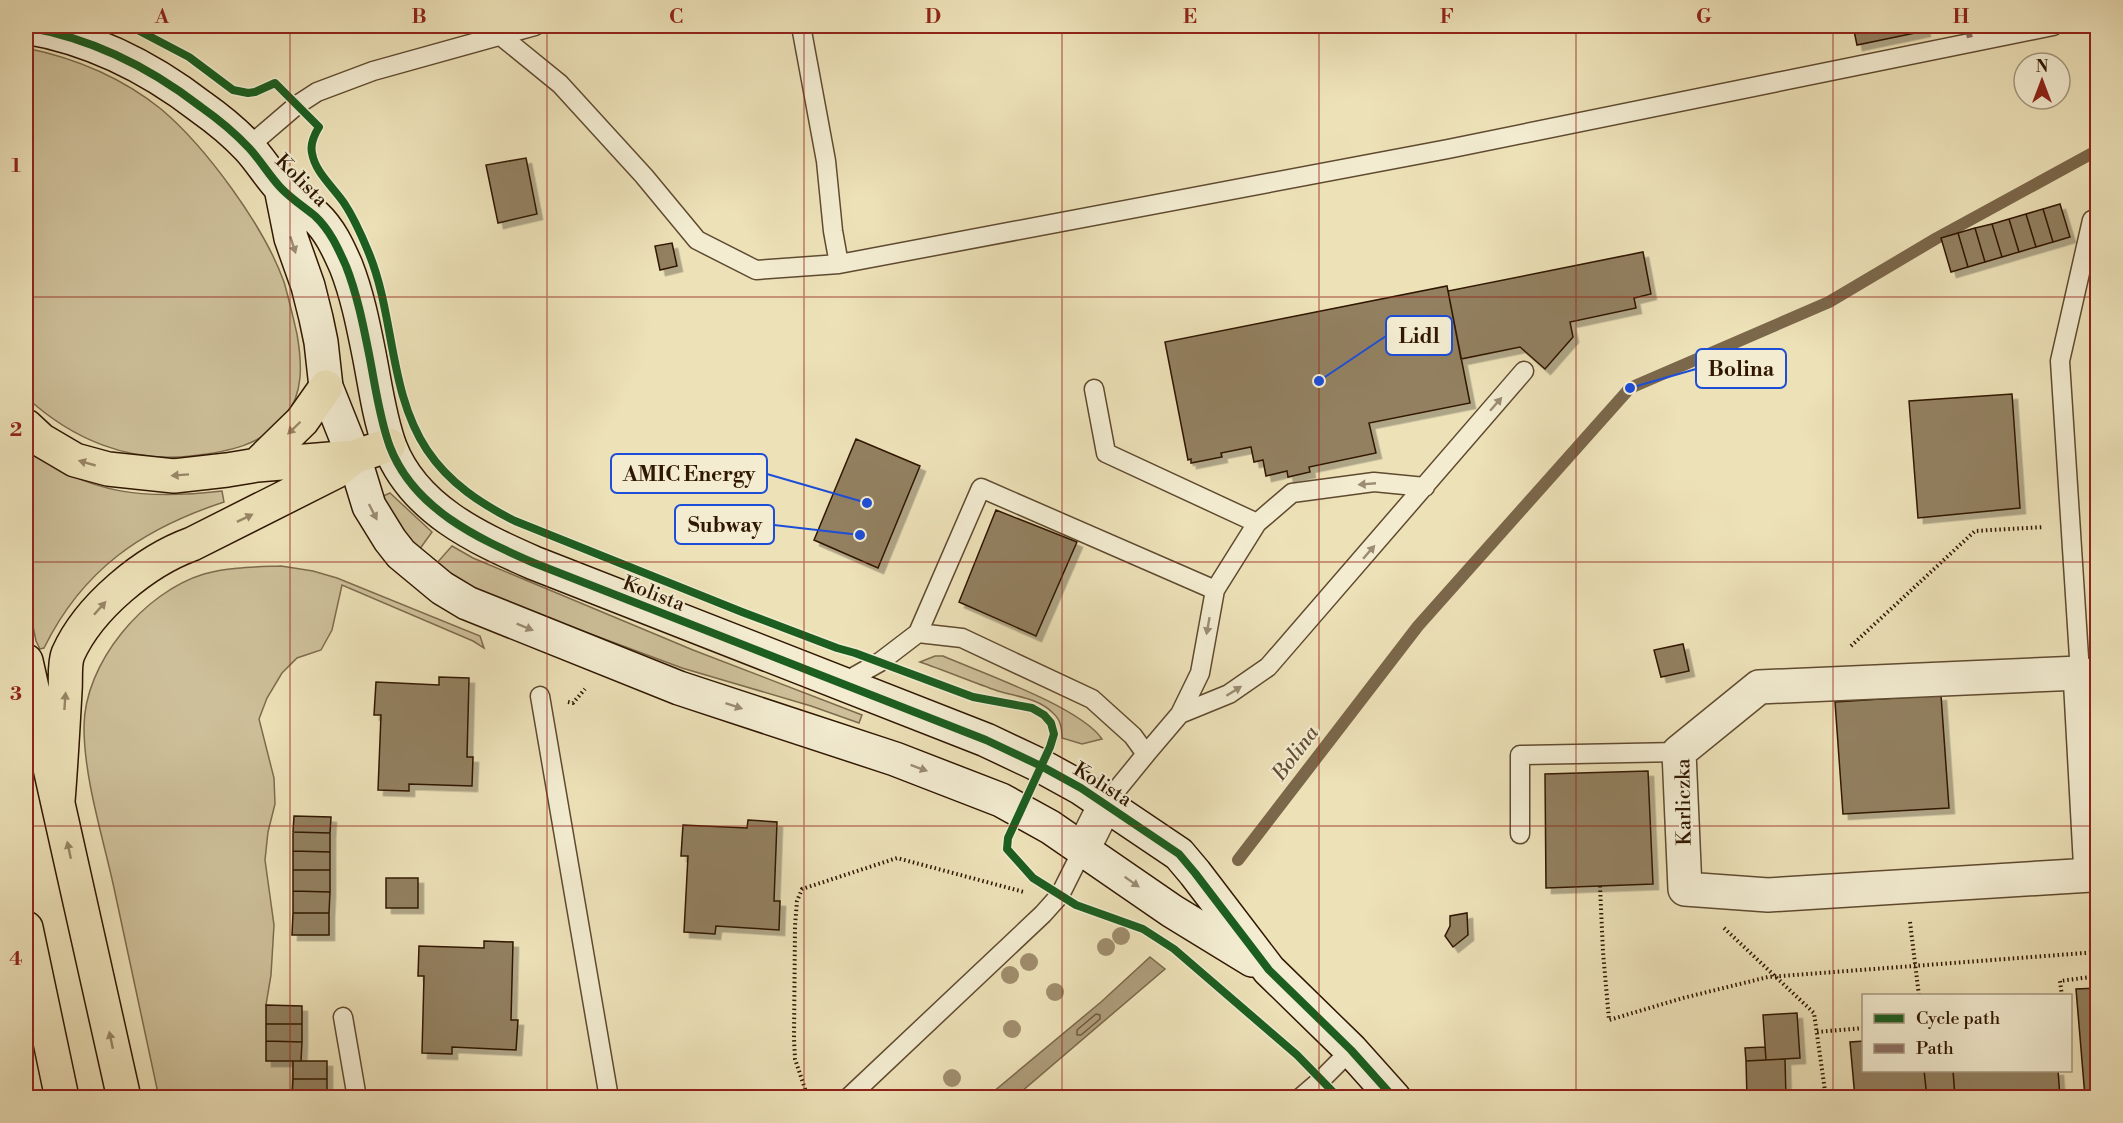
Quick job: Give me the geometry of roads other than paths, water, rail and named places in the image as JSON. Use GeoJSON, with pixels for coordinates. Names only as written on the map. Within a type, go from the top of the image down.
{"type":"FeatureCollection","features":[{"type":"Feature","properties":{"kind":"main road"},"geometry":{"type":"LineString","coordinates":[[256,465],[302,421],[326,387]]}},
{"type":"Feature","properties":{"kind":"main road"},"geometry":{"type":"LineString","coordinates":[[26,426],[41,440],[75,460],[108,469],[174,476],[256,465],[354,457],[389,445]]}},
{"type":"Feature","properties":{"kind":"main road"},"geometry":{"type":"LineString","coordinates":[[58,801],[67,656],[89,621],[109,598],[142,570],[177,549],[192,544],[335,472],[354,457]]}},
{"type":"Feature","properties":{"kind":"main road"},"geometry":{"type":"LineString","coordinates":[[26,661],[124,1098]]}},
{"type":"Feature","properties":{"kind":"main road"},"geometry":{"type":"LineString","coordinates":[[26,928],[62,1098]]}},
{"type":"Feature","properties":{"kind":"street","name":"Kolista"},"geometry":{"type":"LineString","coordinates":[[26,27],[84,40],[121,56],[177,88],[248,147],[281,188],[329,231],[346,267],[359,310],[389,445],[415,489],[439,512],[486,542],[534,563],[1004,748],[1107,803],[1179,855],[1196,873],[1269,970],[1351,1050],[1394,1098]]}},
{"type":"Feature","properties":{"kind":"street","name":"Kolista"},"geometry":{"type":"LineString","coordinates":[[281,188],[291,238],[308,286],[317,326],[326,387],[354,457],[369,506],[401,554],[442,588],[467,603],[678,688],[895,759],[978,790],[1021,810],[1083,849],[1172,911],[1269,970]]}},
{"type":"Feature","properties":{"kind":"street"},"geometry":{"type":"LineString","coordinates":[[2080,673],[2094,876]]}},
{"type":"Feature","properties":{"kind":"street","name":"Karliczka"},"geometry":{"type":"LineString","coordinates":[[2080,673],[1759,687],[1679,752],[1685,889],[1767,896],[2094,876]]}},
{"type":"Feature","properties":{"kind":"street"},"geometry":{"type":"LineString","coordinates":[[1083,849],[1107,803]]}},
{"type":"Feature","properties":{"kind":"lane"},"geometry":{"type":"LineString","coordinates":[[248,147],[297,105],[317,92],[374,71],[535,26]]}},
{"type":"Feature","properties":{"kind":"lane"},"geometry":{"type":"LineString","coordinates":[[801,26],[826,162],[839,264]]}},
{"type":"Feature","properties":{"kind":"lane"},"geometry":{"type":"LineString","coordinates":[[501,36],[560,84],[644,176],[697,240],[756,270],[839,264],[1459,147],[2053,26]]}},
{"type":"Feature","properties":{"kind":"lane"},"geometry":{"type":"LineString","coordinates":[[2080,673],[2060,361],[2092,220],[2097,220]]}},
{"type":"Feature","properties":{"kind":"lane"},"geometry":{"type":"LineString","coordinates":[[1180,714],[1229,694],[1268,667],[1524,371]]}},
{"type":"Feature","properties":{"kind":"lane"},"geometry":{"type":"LineString","coordinates":[[1094,389],[1106,453],[1257,524]]}},
{"type":"Feature","properties":{"kind":"lane"},"geometry":{"type":"LineString","coordinates":[[1107,803],[1180,714],[1200,673],[1215,590],[1257,524],[1292,493],[1374,482],[1425,488]]}},
{"type":"Feature","properties":{"kind":"lane"},"geometry":{"type":"LineString","coordinates":[[841,684],[880,662],[918,633],[981,488],[1215,590]]}},
{"type":"Feature","properties":{"kind":"lane"},"geometry":{"type":"LineString","coordinates":[[918,633],[962,638],[1092,699],[1133,736],[1146,754]]}},
{"type":"Feature","properties":{"kind":"lane"},"geometry":{"type":"LineString","coordinates":[[540,696],[609,1098]]}},
{"type":"Feature","properties":{"kind":"lane"},"geometry":{"type":"LineString","coordinates":[[1520,834],[1520,756],[1679,752]]}},
{"type":"Feature","properties":{"kind":"lane"},"geometry":{"type":"LineString","coordinates":[[848,1098],[1043,914],[1060,895],[1083,849]]}},
{"type":"Feature","properties":{"kind":"lane"},"geometry":{"type":"LineString","coordinates":[[343,1017],[357,1098]]}},
{"type":"Feature","properties":{"kind":"lane"},"geometry":{"type":"LineString","coordinates":[[1300,1098],[1351,1050]]}},
{"type":"Feature","properties":{"kind":"water"},"geometry":{"type":"Polygon","coordinates":[[[1150,957],[1165,969],[1015,1097],[987,1097],[1101,1002],[1150,957]]]}},
{"type":"Feature","properties":{"kind":"waterway","name":"Bolina"},"geometry":{"type":"LineString","coordinates":[[1238,860],[1418,626],[1630,388],[1829,302],[1937,238],[2098,150]]}},
{"type":"Feature","properties":{"kind":"place","name":"Lidl"},"geometry":{"type":"Point","coordinates":[1319,381]}},
{"type":"Feature","properties":{"kind":"place","name":"Bolina"},"geometry":{"type":"Point","coordinates":[1630,388]}},
{"type":"Feature","properties":{"kind":"place","name":"AMIC Energy"},"geometry":{"type":"Point","coordinates":[867,503]}},
{"type":"Feature","properties":{"kind":"place","name":"Subway"},"geometry":{"type":"Point","coordinates":[860,535]}}]}
